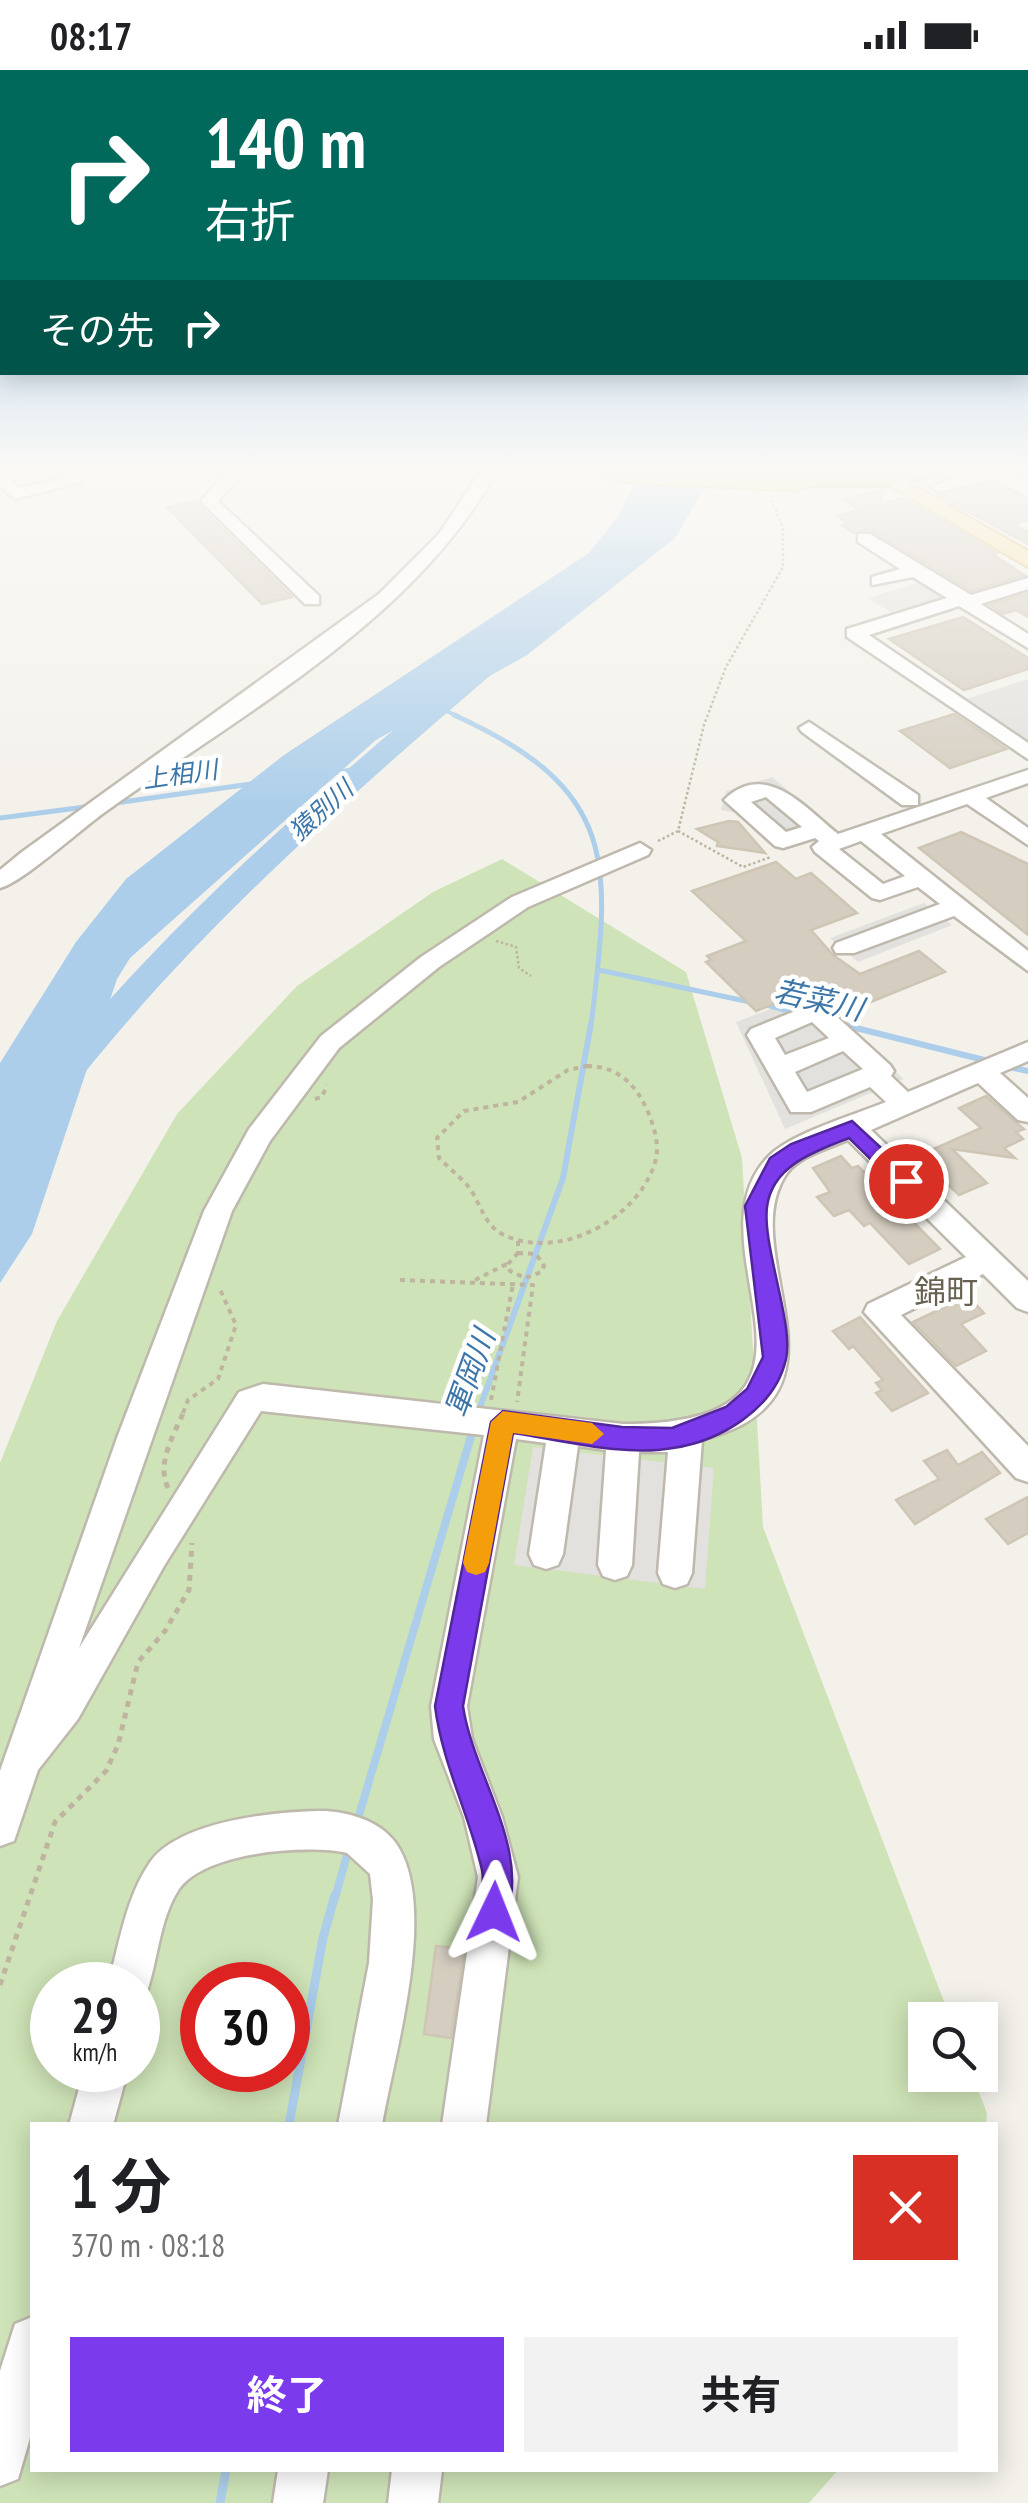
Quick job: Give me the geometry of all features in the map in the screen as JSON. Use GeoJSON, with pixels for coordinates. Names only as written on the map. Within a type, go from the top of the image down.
{"type":"FeatureCollection","features":[{"type":"Feature","properties":{"kind":"street"},"geometry":{"type":"LineString","coordinates":[[294,583],[312,600]]}},
{"type":"Feature","properties":{"kind":"street"},"geometry":{"type":"LineString","coordinates":[[0,881],[317,652],[399,583]]}},
{"type":"Feature","properties":{"kind":"street"},"geometry":{"type":"LineString","coordinates":[[936,583],[1028,642]]}},
{"type":"Feature","properties":{"kind":"street"},"geometry":{"type":"LineString","coordinates":[[1028,584],[854,633],[1028,752]]}},
{"type":"Feature","properties":{"kind":"street"},"geometry":{"type":"LineString","coordinates":[[809,728],[910,800]]}},
{"type":"Feature","properties":{"kind":"street"},"geometry":{"type":"LineString","coordinates":[[922,878],[880,893],[823,847],[826,836],[865,832],[1028,776]]}},
{"type":"Feature","properties":{"kind":"street"},"geometry":{"type":"LineString","coordinates":[[970,796],[1028,838]]}},
{"type":"Feature","properties":{"kind":"street"},"geometry":{"type":"LineString","coordinates":[[865,832],[1028,963]]}},
{"type":"Feature","properties":{"kind":"street"},"geometry":{"type":"LineString","coordinates":[[0,1827],[134,1438],[212,1229],[259,1136],[330,1042],[430,962],[520,902],[640,850]]}},
{"type":"Feature","properties":{"kind":"street"},"geometry":{"type":"LineString","coordinates":[[845,948],[957,906]]}},
{"type":"Feature","properties":{"kind":"street"},"geometry":{"type":"LineString","coordinates":[[815,1011],[881,1072],[800,1105],[779,1068],[760,1035],[815,1011]]}},
{"type":"Feature","properties":{"kind":"street"},"geometry":{"type":"LineString","coordinates":[[779,1068],[847,1040]]}},
{"type":"Feature","properties":{"kind":"street"},"geometry":{"type":"LineString","coordinates":[[23,1760],[65,1706],[152,1555],[250,1401],[263,1397],[501,1421],[622,1438],[672,1438],[734,1414],[756,1396],[775,1357],[756,1206],[778,1164],[799,1150],[1028,1051]]}},
{"type":"Feature","properties":{"kind":"street"},"geometry":{"type":"LineString","coordinates":[[981,1071],[1028,1114]]}},
{"type":"Feature","properties":{"kind":"street"},"geometry":{"type":"LineString","coordinates":[[873,1075],[905,1104]]}},
{"type":"Feature","properties":{"kind":"street"},"geometry":{"type":"LineString","coordinates":[[852,1128],[1028,1300]]}},
{"type":"Feature","properties":{"kind":"street"},"geometry":{"type":"LineString","coordinates":[[986,1260],[879,1312],[1026,1462]]}},
{"type":"Feature","properties":{"kind":"street"},"geometry":{"type":"LineString","coordinates":[[464,2122],[498,1877],[483,1816],[453,1739],[449,1706],[501,1421]]}},
{"type":"Feature","properties":{"kind":"street"},"geometry":{"type":"LineString","coordinates":[[546,1554],[564,1430]]}},
{"type":"Feature","properties":{"kind":"street"},"geometry":{"type":"LineString","coordinates":[[675,1573],[686,1434]]}},
{"type":"Feature","properties":{"kind":"street"},"geometry":{"type":"LineString","coordinates":[[614,1565],[622,1438]]}},
{"type":"Feature","properties":{"kind":"street"},"geometry":{"type":"LineString","coordinates":[[136,1962],[150,1907],[171,1866],[206,1848],[260,1834],[343,1832],[376,1847],[390,1876],[392,1933],[360,2122]]}},
{"type":"Feature","properties":{"kind":"street"},"geometry":{"type":"LineString","coordinates":[[92,2122],[100,2092]]}},
{"type":"Feature","properties":{"kind":"street"},"geometry":{"type":"LineString","coordinates":[[0,2461],[30,2348]]}},
{"type":"Feature","properties":{"kind":"street"},"geometry":{"type":"LineString","coordinates":[[298,2503],[304,2472]]}},
{"type":"Feature","properties":{"kind":"street"},"geometry":{"type":"LineString","coordinates":[[413,2503],[417,2472]]}},
{"type":"Feature","properties":{"kind":"path"},"geometry":{"type":"LineString","coordinates":[[640,850],[678,832],[704,726],[726,667],[775,583]]}},
{"type":"Feature","properties":{"kind":"path"},"geometry":{"type":"LineString","coordinates":[[602,1066],[617,1071],[641,1096],[654,1130],[658,1155],[648,1182],[628,1205],[596,1229],[564,1241],[518,1241],[499,1233],[484,1219],[469,1186],[439,1158],[437,1138],[459,1109],[484,1101],[529,1098],[568,1067],[602,1066]]}},
{"type":"Feature","properties":{"kind":"path"},"geometry":{"type":"LineString","coordinates":[[471,1282],[508,1264],[518,1253],[518,1241]]}},
{"type":"Feature","properties":{"kind":"path"},"geometry":{"type":"LineString","coordinates":[[536,1254],[542,1241]]}},
{"type":"Feature","properties":{"kind":"path"},"geometry":{"type":"LineString","coordinates":[[518,1253],[536,1254]]}},
{"type":"Feature","properties":{"kind":"path"},"geometry":{"type":"LineString","coordinates":[[400,1280],[525,1282],[544,1266],[536,1254]]}},
{"type":"Feature","properties":{"kind":"path"},"geometry":{"type":"LineString","coordinates":[[501,1421],[533,1286],[516,1276],[508,1264]]}},
{"type":"Feature","properties":{"kind":"path"},"geometry":{"type":"LineString","coordinates":[[501,1421],[513,1284]]}},
{"type":"Feature","properties":{"kind":"green space"},"geometry":{"type":"Polygon","coordinates":[[[502,859],[686,972],[742,1158],[763,1527],[944,2002],[908,2002],[908,2092],[979,2092],[986,2122],[30,2122],[30,2472],[836,2472],[809,2503],[0,2503],[0,1463],[57,1321],[177,1114],[297,986],[433,892],[502,859]]]}},
{"type":"Feature","properties":{"kind":"shaded area"},"geometry":{"type":"Polygon","coordinates":[[[921,583],[945,598],[938,600],[954,611],[898,628],[885,620],[896,616],[868,598],[921,583]]]}},
{"type":"Feature","properties":{"kind":"shaded area"},"geometry":{"type":"Polygon","coordinates":[[[1028,679],[1028,746],[963,700],[1028,679]]]}},
{"type":"Feature","properties":{"kind":"shaded area"},"geometry":{"type":"Polygon","coordinates":[[[772,777],[833,828],[781,846],[742,814],[721,810],[726,791],[772,777]]]}},
{"type":"Feature","properties":{"kind":"shaded area"},"geometry":{"type":"Polygon","coordinates":[[[924,903],[952,925],[858,962],[830,938],[924,903]]]}},
{"type":"Feature","properties":{"kind":"shaded area"},"geometry":{"type":"Polygon","coordinates":[[[808,995],[904,1079],[785,1129],[736,1022],[808,995]]]}},
{"type":"Feature","properties":{"kind":"shaded area"},"geometry":{"type":"Polygon","coordinates":[[[533,1447],[714,1468],[705,1589],[514,1565],[533,1447]]]}},
{"type":"Feature","properties":{"kind":"water"},"geometry":{"type":"Polygon","coordinates":[[[544,583],[619,583],[527,655],[376,740],[130,958],[117,979],[32,1234],[0,1283],[0,1063],[76,942],[126,879],[284,755],[544,583]]]}},
{"type":"Feature","properties":{"kind":"building"},"geometry":{"type":"Polygon","coordinates":[[[241,583],[277,583],[292,597],[262,604],[241,583]]]}},
{"type":"Feature","properties":{"kind":"building"},"geometry":{"type":"Polygon","coordinates":[[[958,583],[999,583],[972,591],[958,583]]]}},
{"type":"Feature","properties":{"kind":"building"},"geometry":{"type":"Polygon","coordinates":[[[1028,593],[1028,617],[1016,610],[1003,614],[990,605],[1028,593]]]}},
{"type":"Feature","properties":{"kind":"building"},"geometry":{"type":"Polygon","coordinates":[[[963,617],[1028,658],[1028,669],[964,690],[889,639],[963,617]]]}},
{"type":"Feature","properties":{"kind":"building"},"geometry":{"type":"Polygon","coordinates":[[[954,714],[1006,749],[950,768],[900,731],[954,714]]]}},
{"type":"Feature","properties":{"kind":"building"},"geometry":{"type":"Polygon","coordinates":[[[738,822],[765,853],[717,846],[718,842],[697,829],[738,822]]]}},
{"type":"Feature","properties":{"kind":"building"},"geometry":{"type":"Polygon","coordinates":[[[961,832],[1028,864],[1028,935],[919,848],[961,832]]]}},
{"type":"Feature","properties":{"kind":"building"},"geometry":{"type":"Polygon","coordinates":[[[776,862],[796,879],[811,873],[857,913],[811,930],[833,955],[860,974],[919,951],[945,972],[841,1014],[813,989],[756,1011],[706,962],[711,960],[707,956],[746,941],[692,891],[776,862]]]}},
{"type":"Feature","properties":{"kind":"building"},"geometry":{"type":"Polygon","coordinates":[[[986,1096],[1024,1129],[1016,1132],[1023,1139],[1004,1148],[1015,1158],[952,1149],[987,1183],[959,1195],[918,1156],[981,1128],[959,1108],[986,1096]]]}},
{"type":"Feature","properties":{"kind":"building"},"geometry":{"type":"Polygon","coordinates":[[[841,1156],[852,1168],[858,1166],[940,1249],[909,1264],[870,1223],[864,1226],[849,1210],[834,1216],[817,1197],[830,1192],[813,1168],[841,1156]]]}},
{"type":"Feature","properties":{"kind":"building"},"geometry":{"type":"Polygon","coordinates":[[[968,1296],[984,1313],[961,1324],[986,1351],[956,1366],[913,1322],[968,1296]]]}},
{"type":"Feature","properties":{"kind":"building"},"geometry":{"type":"Polygon","coordinates":[[[860,1317],[928,1393],[892,1411],[876,1393],[882,1390],[876,1383],[883,1380],[853,1346],[849,1349],[833,1331],[860,1317]]]}},
{"type":"Feature","properties":{"kind":"building"},"geometry":{"type":"Polygon","coordinates":[[[947,1450],[958,1465],[982,1452],[1000,1473],[915,1524],[896,1500],[939,1479],[924,1461],[947,1450]]]}},
{"type":"Feature","properties":{"kind":"building"},"geometry":{"type":"Polygon","coordinates":[[[1028,1497],[1028,1533],[1008,1544],[986,1519],[1028,1497]]]}},
{"type":"Feature","properties":{"kind":"building"},"geometry":{"type":"Polygon","coordinates":[[[436,1946],[464,1949],[451,2038],[424,2034],[436,1946]]]}},
{"type":"Feature","properties":{"kind":"waterway","name":"猿別川"},"geometry":{"type":"LineString","coordinates":[[70,1068],[163,958],[214,907],[319,809],[483,668]]}},
{"type":"Feature","properties":{"kind":"waterway","name":"軍岡川"},"geometry":{"type":"LineString","coordinates":[[437,707],[460,717]]}},
{"type":"Feature","properties":{"kind":"waterway","name":"軍岡川"},"geometry":{"type":"LineString","coordinates":[[454,715],[508,743],[548,772],[576,803],[592,837],[600,875],[601,919],[591,1026]]}},
{"type":"Feature","properties":{"kind":"waterway","name":"上相川"},"geometry":{"type":"LineString","coordinates":[[333,773],[366,768]]}},
{"type":"Feature","properties":{"kind":"waterway","name":"上相川"},"geometry":{"type":"LineString","coordinates":[[115,803],[251,784]]}},
{"type":"Feature","properties":{"kind":"waterway","name":"上相川"},"geometry":{"type":"LineString","coordinates":[[0,818],[93,806]]}},
{"type":"Feature","properties":{"kind":"waterway","name":"若菜川"},"geometry":{"type":"LineString","coordinates":[[599,970],[750,1002]]}},
{"type":"Feature","properties":{"kind":"waterway","name":"若菜川"},"geometry":{"type":"LineString","coordinates":[[763,1004],[799,1014]]}},
{"type":"Feature","properties":{"kind":"waterway","name":"軍岡川"},"geometry":{"type":"LineString","coordinates":[[478,1413],[563,1178],[591,1024]]}},
{"type":"Feature","properties":{"kind":"waterway","name":"若菜川"},"geometry":{"type":"LineString","coordinates":[[849,1026],[840,1024],[988,1061]]}},
{"type":"Feature","properties":{"kind":"waterway","name":"若菜川"},"geometry":{"type":"LineString","coordinates":[[1005,1066],[1028,1071]]}},
{"type":"Feature","properties":{"kind":"waterway","name":"軍岡川"},"geometry":{"type":"LineString","coordinates":[[357,1822],[474,1426]]}},
{"type":"Feature","properties":{"kind":"waterway","name":"軍岡川"},"geometry":{"type":"LineString","coordinates":[[335,1898],[349,1848]]}},
{"type":"Feature","properties":{"kind":"waterway","name":"軍岡川"},"geometry":{"type":"LineString","coordinates":[[290,2122],[323,1938],[335,1895]]}},
{"type":"Feature","properties":{"kind":"waterway","name":"軍岡川"},"geometry":{"type":"LineString","coordinates":[[220,2503],[226,2472]]}},
{"type":"Feature","properties":{"kind":"slow traffic"},"geometry":{"type":"LineString","coordinates":[[476,1563],[503,1422],[592,1434]]}},
{"type":"Feature","properties":{"kind":"district","name":"錦町"},"geometry":{"type":"Point","coordinates":[946,1291]}},
{"type":"Feature","properties":{"kind":"route"},"geometry":{"type":"LineString","coordinates":[[494,1912],[498,1877],[483,1816],[453,1739],[449,1706],[503,1422],[622,1438],[672,1438],[734,1414],[756,1396],[775,1357],[756,1206],[778,1164],[799,1150],[852,1128],[906,1181]]}}]}
